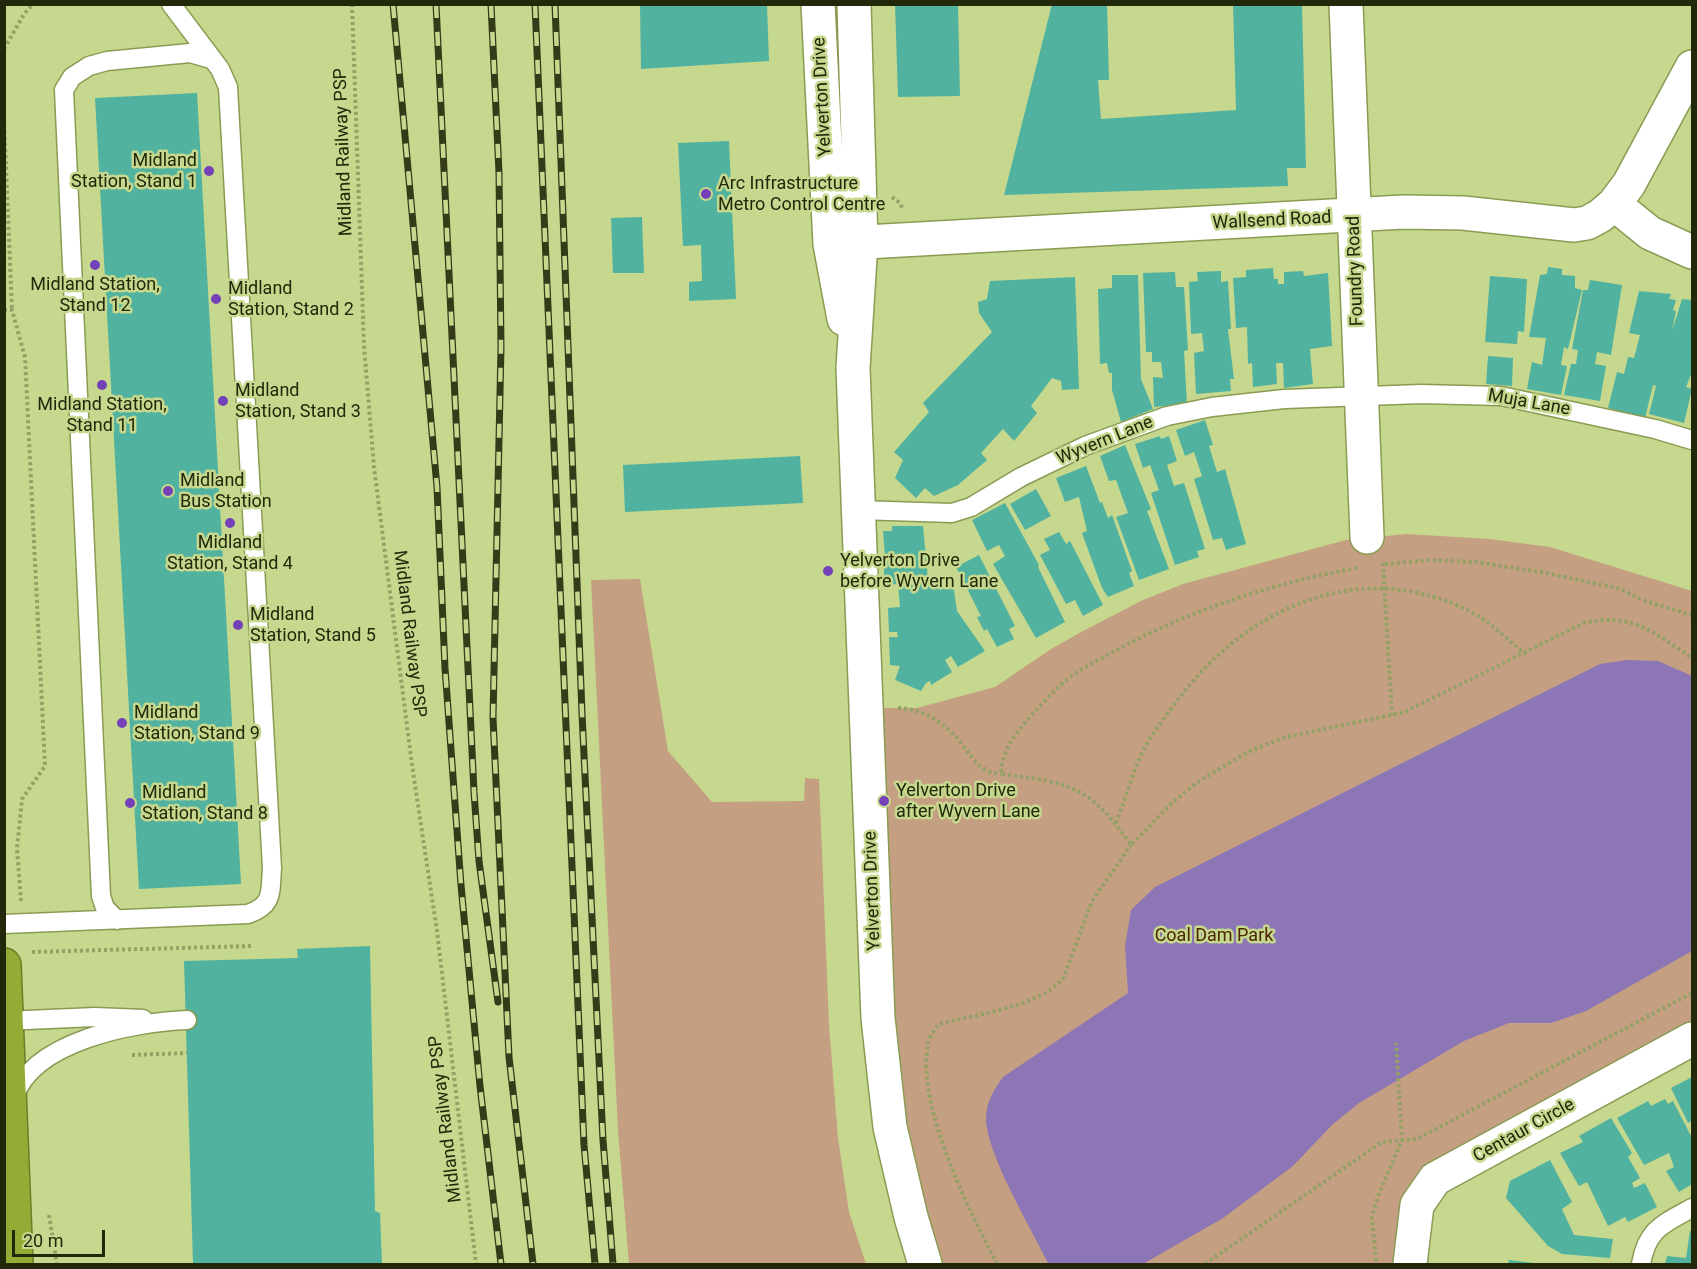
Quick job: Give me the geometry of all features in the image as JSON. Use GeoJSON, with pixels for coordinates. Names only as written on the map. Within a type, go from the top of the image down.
{"type":"FeatureCollection","features":[{"type":"Feature","properties":{"kind":"highway"},"geometry":{"type":"LineString","coordinates":[[14,958],[5,1021],[19,1257]]}},
{"type":"Feature","properties":{"kind":"street","name":"Yelverton Drive"},"geometry":{"type":"LineString","coordinates":[[818,4],[846,243],[881,1062],[898,1163],[925,1264]]}},
{"type":"Feature","properties":{"kind":"street","name":"Yelverton Drive"},"geometry":{"type":"LineString","coordinates":[[846,243],[854,4]]}},
{"type":"Feature","properties":{"kind":"street","name":"Foundry Road"},"geometry":{"type":"LineString","coordinates":[[1346,4],[1361,395],[1372,558]]}},
{"type":"Feature","properties":{"kind":"street","name":"Wallsend Road"},"geometry":{"type":"LineString","coordinates":[[846,243],[1403,212],[1463,213],[1574,225],[1587,223],[1614,204],[1629,184],[1692,67]]}},
{"type":"Feature","properties":{"kind":"street"},"geometry":{"type":"LineString","coordinates":[[1614,204],[1650,233],[1692,252]]}},
{"type":"Feature","properties":{"kind":"street","name":"Centaur Circle"},"geometry":{"type":"LineString","coordinates":[[1410,1264],[1417,1205],[1435,1179],[1692,1039]]}},
{"type":"Feature","properties":{"kind":"lane"},"geometry":{"type":"LineString","coordinates":[[4,924],[248,914],[262,909],[270,897],[272,868],[228,87],[220,69],[171,4]]}},
{"type":"Feature","properties":{"kind":"lane"},"geometry":{"type":"LineString","coordinates":[[117,920],[105,908],[101,896],[64,90],[72,77],[89,66],[107,61],[190,52],[211,59]]}},
{"type":"Feature","properties":{"kind":"lane","name":"Muja Lane"},"geometry":{"type":"LineString","coordinates":[[1361,395],[1501,396],[1655,429],[1692,440]]}},
{"type":"Feature","properties":{"kind":"lane","name":"Wyvern Lane"},"geometry":{"type":"LineString","coordinates":[[858,510],[952,513],[971,507],[1021,477],[1076,451],[1167,416],[1252,401],[1361,395]]}},
{"type":"Feature","properties":{"kind":"lane"},"geometry":{"type":"LineString","coordinates":[[5,1021],[131,1017],[160,1022]]}},
{"type":"Feature","properties":{"kind":"lane"},"geometry":{"type":"LineString","coordinates":[[10,1122],[13,1102],[24,1077],[44,1060],[61,1050],[114,1031],[160,1022],[187,1020]]}},
{"type":"Feature","properties":{"kind":"lane"},"geometry":{"type":"LineString","coordinates":[[1641,1264],[1645,1243],[1653,1231],[1692,1208]]}},
{"type":"Feature","properties":{"kind":"path"},"geometry":{"type":"LineString","coordinates":[[4,49],[24,14],[33,4]]}},
{"type":"Feature","properties":{"kind":"path","name":"Midland Railway PSP"},"geometry":{"type":"LineString","coordinates":[[352,4],[364,346],[374,467],[412,765],[438,943],[476,1264]]}},
{"type":"Feature","properties":{"kind":"path"},"geometry":{"type":"LineString","coordinates":[[4,119],[12,310],[25,357],[45,766]]}},
{"type":"Feature","properties":{"kind":"path"},"geometry":{"type":"LineString","coordinates":[[4,310],[12,310]]}},
{"type":"Feature","properties":{"kind":"path"},"geometry":{"type":"LineString","coordinates":[[1372,558],[1385,587],[1392,715]]}},
{"type":"Feature","properties":{"kind":"path"},"geometry":{"type":"LineString","coordinates":[[1001,774],[1002,757],[1018,731],[1066,681],[1091,664],[1172,622],[1372,558],[1476,562],[1530,570],[1621,589],[1642,600],[1692,615]]}},
{"type":"Feature","properties":{"kind":"path"},"geometry":{"type":"LineString","coordinates":[[1116,823],[1141,754],[1161,723],[1211,660],[1238,636],[1266,618],[1298,604],[1334,592],[1385,587],[1443,599],[1466,609],[1525,654]]}},
{"type":"Feature","properties":{"kind":"path"},"geometry":{"type":"LineString","coordinates":[[997,1264],[969,1211],[933,1110],[928,1072],[928,1042],[939,1024],[1032,999],[1058,986],[1064,976],[1092,901],[1131,845],[1173,802],[1199,781],[1248,752],[1282,738],[1405,712],[1584,623],[1607,618],[1647,629],[1692,658]]}},
{"type":"Feature","properties":{"kind":"path"},"geometry":{"type":"LineString","coordinates":[[894,707],[916,708],[953,733],[979,766],[1001,774],[1064,784],[1082,791],[1099,804],[1131,845]]}},
{"type":"Feature","properties":{"kind":"path"},"geometry":{"type":"LineString","coordinates":[[14,958],[250,946]]}},
{"type":"Feature","properties":{"kind":"path"},"geometry":{"type":"LineString","coordinates":[[1205,1264],[1382,1142],[1417,1139],[1692,993]]}},
{"type":"Feature","properties":{"kind":"path"},"geometry":{"type":"LineString","coordinates":[[1376,1264],[1372,1217],[1378,1196],[1402,1140],[1396,1043]]}},
{"type":"Feature","properties":{"kind":"path"},"geometry":{"type":"LineString","coordinates":[[126,1056],[187,1053]]}},
{"type":"Feature","properties":{"kind":"green space","name":"Coal Dam Park"},"geometry":{"type":"Polygon","coordinates":[[[1406,534],[1490,539],[1550,547],[1692,591],[1692,1039],[1435,1179],[1410,1264],[925,1264],[911,1217],[866,708],[917,708],[995,687],[1051,649],[1085,630],[1143,600],[1183,584],[1346,540],[1406,534]]]}},
{"type":"Feature","properties":{"kind":"green space"},"geometry":{"type":"Polygon","coordinates":[[[640,579],[668,751],[712,802],[804,801],[805,778],[819,779],[829,1025],[838,1138],[849,1212],[866,1264],[629,1264],[618,1131],[591,580],[640,579]]]}},
{"type":"Feature","properties":{"kind":"shaded area"},"geometry":{"type":"Polygon","coordinates":[[[1628,660],[1658,661],[1692,676],[1692,951],[1586,1011],[1551,1023],[1509,1023],[1464,1041],[1359,1103],[1332,1125],[1293,1166],[1223,1218],[1143,1264],[1048,1263],[994,1152],[988,1134],[987,1107],[1003,1077],[1128,993],[1125,946],[1131,910],[1155,887],[1600,664],[1628,660]]]}},
{"type":"Feature","properties":{"kind":"building"},"geometry":{"type":"Polygon","coordinates":[[[640,4],[767,4],[769,61],[641,69],[640,4]]]}},
{"type":"Feature","properties":{"kind":"building"},"geometry":{"type":"Polygon","coordinates":[[[895,4],[958,4],[960,96],[898,97],[895,4]]]}},
{"type":"Feature","properties":{"kind":"building"},"geometry":{"type":"Polygon","coordinates":[[[1052,4],[1107,4],[1109,80],[1098,80],[1101,119],[1236,110],[1233,4],[1302,4],[1306,168],[1287,168],[1288,186],[1004,195],[1052,4]]]}},
{"type":"Feature","properties":{"kind":"building"},"geometry":{"type":"Polygon","coordinates":[[[197,93],[241,884],[139,889],[95,98],[197,93]]]}},
{"type":"Feature","properties":{"kind":"building","name":"Arc Infrastructure Metro Control Centre"},"geometry":{"type":"Polygon","coordinates":[[[729,141],[736,299],[689,301],[689,282],[702,281],[701,245],[683,246],[678,143],[729,141]]]}},
{"type":"Feature","properties":{"kind":"building"},"geometry":{"type":"Polygon","coordinates":[[[642,217],[644,273],[613,273],[611,218],[642,217]]]}},
{"type":"Feature","properties":{"kind":"building"},"geometry":{"type":"Polygon","coordinates":[[[1548,267],[1562,269],[1562,275],[1575,276],[1575,288],[1582,290],[1568,349],[1564,347],[1561,365],[1567,366],[1561,395],[1527,389],[1532,362],[1542,365],[1546,338],[1529,337],[1540,275],[1547,274],[1548,267]]]}},
{"type":"Feature","properties":{"kind":"building"},"geometry":{"type":"Polygon","coordinates":[[[1273,268],[1274,279],[1278,279],[1278,284],[1284,284],[1284,272],[1303,271],[1304,276],[1328,273],[1332,346],[1310,349],[1313,384],[1284,388],[1283,363],[1276,363],[1277,384],[1253,387],[1252,363],[1248,364],[1247,327],[1236,328],[1233,278],[1246,277],[1246,270],[1273,268]]]}},
{"type":"Feature","properties":{"kind":"building"},"geometry":{"type":"Polygon","coordinates":[[[1221,271],[1221,282],[1228,281],[1231,329],[1228,329],[1234,379],[1230,379],[1231,391],[1196,394],[1194,353],[1204,351],[1202,333],[1191,334],[1189,282],[1198,281],[1197,272],[1221,271]]]}},
{"type":"Feature","properties":{"kind":"building"},"geometry":{"type":"Polygon","coordinates":[[[1175,272],[1176,287],[1184,287],[1188,350],[1184,351],[1187,404],[1154,407],[1153,377],[1163,378],[1161,362],[1152,362],[1152,352],[1146,352],[1143,273],[1175,272]]]}},
{"type":"Feature","properties":{"kind":"building"},"geometry":{"type":"Polygon","coordinates":[[[1112,275],[1138,275],[1141,379],[1153,409],[1121,422],[1112,390],[1112,373],[1109,373],[1107,363],[1100,364],[1098,289],[1112,288],[1112,275]]]}},
{"type":"Feature","properties":{"kind":"building"},"geometry":{"type":"Polygon","coordinates":[[[1490,276],[1527,279],[1524,332],[1518,331],[1517,344],[1485,342],[1490,276]]]}},
{"type":"Feature","properties":{"kind":"building"},"geometry":{"type":"Polygon","coordinates":[[[1075,277],[1079,389],[1062,390],[1061,381],[1052,378],[1031,406],[1037,413],[1014,441],[1003,429],[981,453],[987,460],[958,485],[934,496],[925,488],[916,498],[895,478],[903,460],[894,452],[929,412],[923,403],[992,332],[979,313],[978,302],[987,299],[990,281],[1075,277]]]}},
{"type":"Feature","properties":{"kind":"building"},"geometry":{"type":"Polygon","coordinates":[[[1590,280],[1622,285],[1611,355],[1597,352],[1595,364],[1606,366],[1600,401],[1564,395],[1571,364],[1576,364],[1578,350],[1572,349],[1583,290],[1588,290],[1590,280]]]}},
{"type":"Feature","properties":{"kind":"building"},"geometry":{"type":"Polygon","coordinates":[[[1639,291],[1671,294],[1669,299],[1676,300],[1672,331],[1682,299],[1692,300],[1692,372],[1686,387],[1692,389],[1684,423],[1649,414],[1656,386],[1653,385],[1645,418],[1608,408],[1617,372],[1624,374],[1628,357],[1634,358],[1640,335],[1629,333],[1639,291]]]}},
{"type":"Feature","properties":{"kind":"building"},"geometry":{"type":"Polygon","coordinates":[[[1488,356],[1513,358],[1512,386],[1486,384],[1488,356]]]}},
{"type":"Feature","properties":{"kind":"building"},"geometry":{"type":"Polygon","coordinates":[[[1205,420],[1213,445],[1209,446],[1217,472],[1225,469],[1246,544],[1226,550],[1222,538],[1213,540],[1194,479],[1202,476],[1194,452],[1185,456],[1176,430],[1205,420]]]}},
{"type":"Feature","properties":{"kind":"building"},"geometry":{"type":"Polygon","coordinates":[[[1160,436],[1161,439],[1169,436],[1177,461],[1167,465],[1174,486],[1184,483],[1205,549],[1197,551],[1199,557],[1175,565],[1151,493],[1159,490],[1150,465],[1143,468],[1135,444],[1160,436]]]}},
{"type":"Feature","properties":{"kind":"building"},"geometry":{"type":"Polygon","coordinates":[[[1125,445],[1151,509],[1147,511],[1169,569],[1139,580],[1116,517],[1128,513],[1116,480],[1109,481],[1100,456],[1125,445]]]}},
{"type":"Feature","properties":{"kind":"building"},"geometry":{"type":"Polygon","coordinates":[[[800,456],[803,503],[625,512],[623,465],[800,456]]]}},
{"type":"Feature","properties":{"kind":"building"},"geometry":{"type":"Polygon","coordinates":[[[1086,466],[1108,518],[1112,515],[1132,571],[1129,573],[1134,586],[1108,597],[1102,588],[1082,533],[1087,531],[1079,497],[1065,502],[1056,478],[1086,466]]]}},
{"type":"Feature","properties":{"kind":"building"},"geometry":{"type":"Polygon","coordinates":[[[1036,489],[1051,516],[1025,530],[1010,504],[1036,489]]]}},
{"type":"Feature","properties":{"kind":"building"},"geometry":{"type":"Polygon","coordinates":[[[1005,503],[1039,565],[1065,622],[1036,638],[993,564],[1005,556],[999,545],[987,551],[972,520],[1005,503]]]}},
{"type":"Feature","properties":{"kind":"building"},"geometry":{"type":"Polygon","coordinates":[[[892,526],[923,526],[928,579],[952,577],[957,611],[985,651],[958,667],[951,656],[945,660],[952,672],[931,685],[930,681],[926,683],[921,691],[895,680],[900,666],[890,665],[889,637],[898,637],[897,632],[889,632],[888,608],[900,607],[898,584],[884,585],[884,561],[892,561],[892,556],[885,556],[883,531],[892,531],[892,526]]]}},
{"type":"Feature","properties":{"kind":"building"},"geometry":{"type":"Polygon","coordinates":[[[1059,532],[1066,544],[1070,541],[1103,605],[1083,616],[1075,600],[1066,604],[1040,555],[1050,550],[1044,539],[1059,532]]]}},
{"type":"Feature","properties":{"kind":"building"},"geometry":{"type":"Polygon","coordinates":[[[979,555],[1015,626],[1009,629],[1014,639],[997,647],[987,629],[984,631],[977,617],[981,616],[956,567],[979,555]]]}},
{"type":"Feature","properties":{"kind":"building"},"geometry":{"type":"Polygon","coordinates":[[[370,946],[375,1211],[380,1213],[382,1264],[193,1264],[184,961],[298,958],[297,949],[370,946]]]}},
{"type":"Feature","properties":{"kind":"building"},"geometry":{"type":"Polygon","coordinates":[[[1692,1077],[1692,1121],[1688,1123],[1671,1088],[1692,1077]]]}},
{"type":"Feature","properties":{"kind":"building"},"geometry":{"type":"Polygon","coordinates":[[[1665,1099],[1668,1104],[1673,1101],[1692,1138],[1692,1184],[1679,1192],[1666,1171],[1674,1167],[1669,1153],[1644,1165],[1617,1118],[1648,1101],[1651,1106],[1665,1099]]]}},
{"type":"Feature","properties":{"kind":"building"},"geometry":{"type":"Polygon","coordinates":[[[1611,1118],[1632,1153],[1628,1157],[1640,1178],[1632,1183],[1634,1188],[1645,1183],[1657,1207],[1628,1222],[1625,1217],[1608,1226],[1587,1182],[1579,1186],[1560,1153],[1583,1142],[1579,1136],[1611,1118]]]}},
{"type":"Feature","properties":{"kind":"building"},"geometry":{"type":"Polygon","coordinates":[[[1550,1160],[1572,1202],[1562,1209],[1574,1235],[1613,1239],[1610,1258],[1562,1254],[1548,1246],[1506,1198],[1510,1181],[1550,1160]]]}},
{"type":"Feature","properties":{"kind":"building"},"geometry":{"type":"Polygon","coordinates":[[[1690,1231],[1692,1231],[1692,1264],[1665,1264],[1667,1256],[1686,1258],[1690,1231]]]}},
{"type":"Feature","properties":{"kind":"building"},"geometry":{"type":"Polygon","coordinates":[[[1509,1260],[1534,1263],[1534,1264],[1508,1264],[1509,1260]]]}},
{"type":"Feature","properties":{"kind":"railway"},"geometry":{"type":"LineString","coordinates":[[393,4],[437,487],[445,668],[461,885],[480,1086],[501,1264]]}},
{"type":"Feature","properties":{"kind":"railway"},"geometry":{"type":"LineString","coordinates":[[436,4],[474,792],[479,861],[498,1002]]}},
{"type":"Feature","properties":{"kind":"railway"},"geometry":{"type":"LineString","coordinates":[[491,4],[499,173],[501,347],[493,718],[509,1057],[533,1264]]}},
{"type":"Feature","properties":{"kind":"railway"},"geometry":{"type":"LineString","coordinates":[[535,4],[584,1145],[595,1264]]}},
{"type":"Feature","properties":{"kind":"railway"},"geometry":{"type":"LineString","coordinates":[[555,4],[582,714],[603,1140],[613,1264]]}},
{"type":"Feature","properties":{"kind":"place","name":"Midland Station, Stand 1"},"geometry":{"type":"Point","coordinates":[209,171]}},
{"type":"Feature","properties":{"kind":"place","name":"Arc Infrastructure Metro Control Centre"},"geometry":{"type":"Point","coordinates":[706,194]}},
{"type":"Feature","properties":{"kind":"place","name":"Midland Station, Stand 12"},"geometry":{"type":"Point","coordinates":[95,265]}},
{"type":"Feature","properties":{"kind":"place","name":"Midland Station, Stand 2"},"geometry":{"type":"Point","coordinates":[216,299]}},
{"type":"Feature","properties":{"kind":"place","name":"Midland Station, Stand 11"},"geometry":{"type":"Point","coordinates":[102,385]}},
{"type":"Feature","properties":{"kind":"place","name":"Midland Station, Stand 3"},"geometry":{"type":"Point","coordinates":[223,401]}},
{"type":"Feature","properties":{"kind":"place","name":"Midland Bus Station"},"geometry":{"type":"Point","coordinates":[168,491]}},
{"type":"Feature","properties":{"kind":"place","name":"Midland Station, Stand 4"},"geometry":{"type":"Point","coordinates":[230,523]}},
{"type":"Feature","properties":{"kind":"place","name":"Yelverton Drive before Wyvern Lane"},"geometry":{"type":"Point","coordinates":[828,571]}},
{"type":"Feature","properties":{"kind":"place","name":"Midland Station, Stand 5"},"geometry":{"type":"Point","coordinates":[238,625]}},
{"type":"Feature","properties":{"kind":"place","name":"Midland Station, Stand 9"},"geometry":{"type":"Point","coordinates":[122,723]}},
{"type":"Feature","properties":{"kind":"place","name":"Yelverton Drive after Wyvern Lane"},"geometry":{"type":"Point","coordinates":[884,801]}},
{"type":"Feature","properties":{"kind":"place","name":"Midland Station, Stand 8"},"geometry":{"type":"Point","coordinates":[130,803]}}]}
